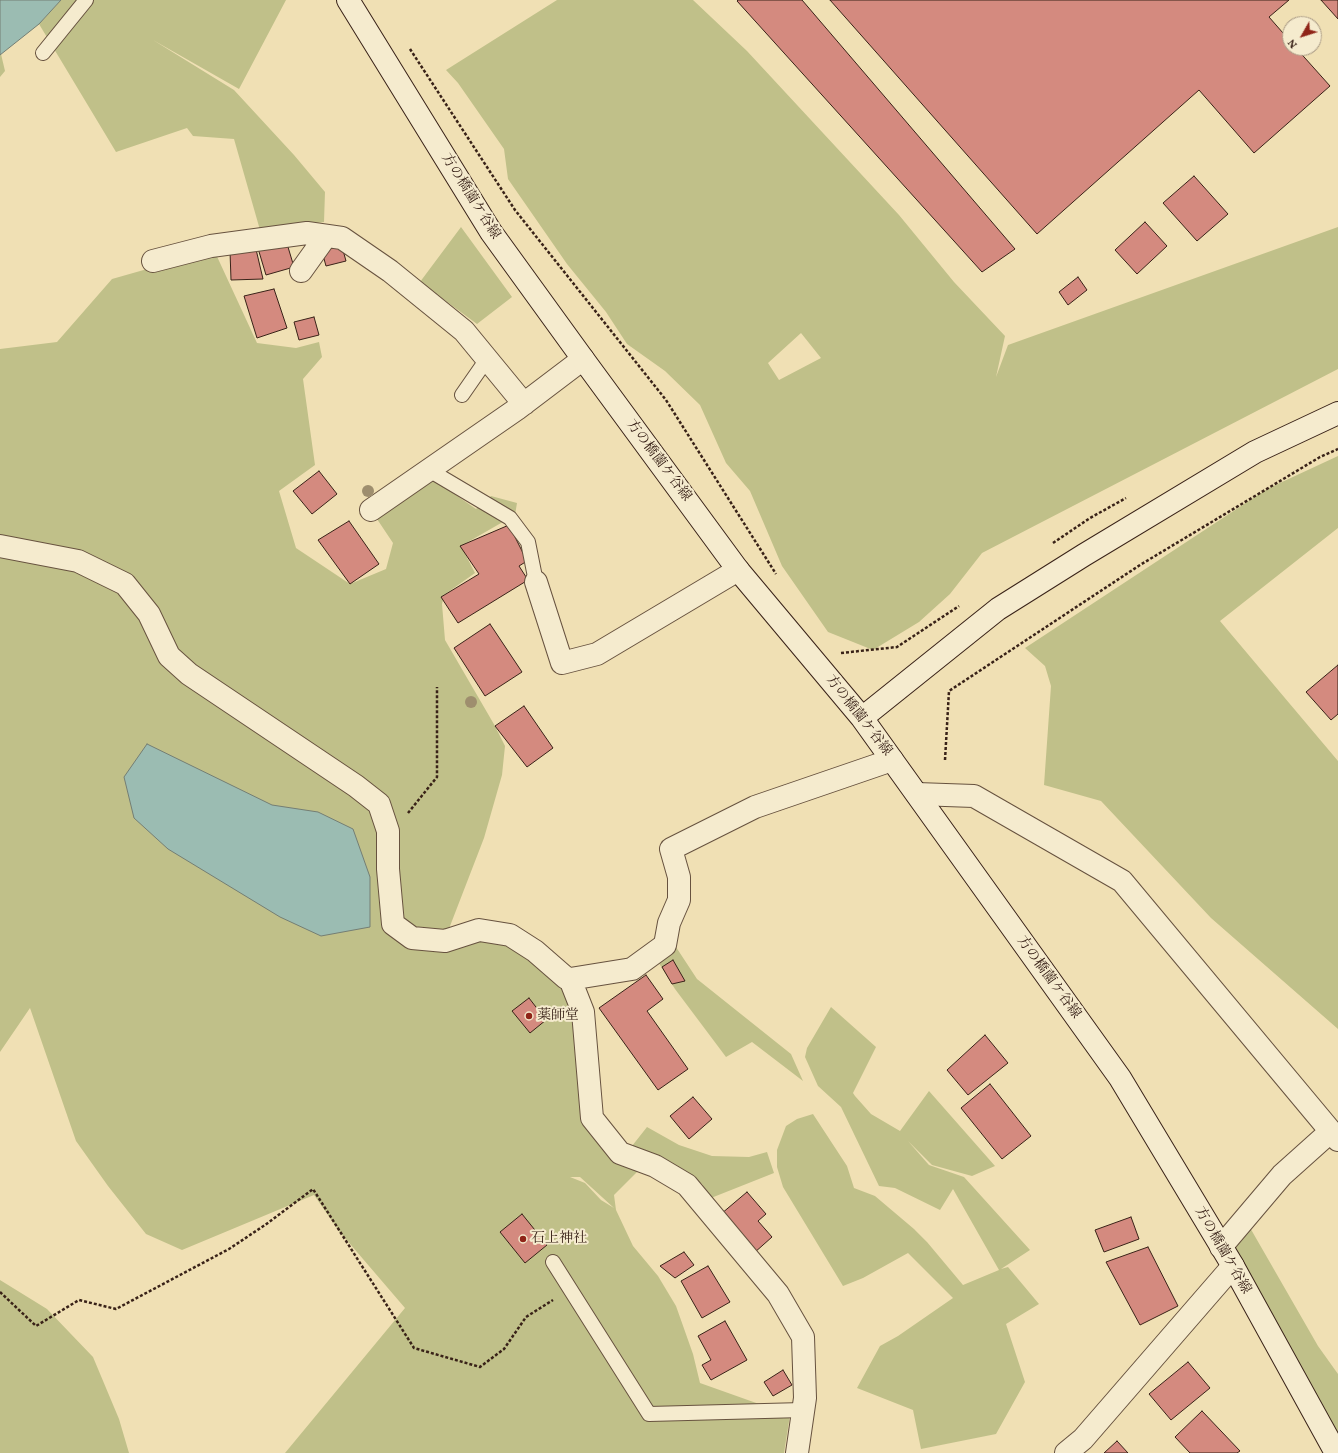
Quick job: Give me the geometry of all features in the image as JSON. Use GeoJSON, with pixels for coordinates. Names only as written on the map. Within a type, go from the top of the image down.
{"type":"FeatureCollection","features":[{"type":"Feature","properties":{"kind":"street","name":"方の橋薗ケ谷線"},"geometry":{"type":"LineString","coordinates":[[348,0],[491,232],[582,359],[738,570],[862,718],[1120,1078],[1232,1266],[1336,1453]]}},
{"type":"Feature","properties":{"kind":"street"},"geometry":{"type":"LineString","coordinates":[[152,262],[211,246],[307,233],[342,238],[390,271],[464,332],[524,404]]}},
{"type":"Feature","properties":{"kind":"street"},"geometry":{"type":"LineString","coordinates":[[301,271],[326,236]]}},
{"type":"Feature","properties":{"kind":"street"},"geometry":{"type":"LineString","coordinates":[[371,510],[524,404],[582,359]]}},
{"type":"Feature","properties":{"kind":"street"},"geometry":{"type":"LineString","coordinates":[[862,718],[998,610],[1084,555],[1255,452],[1338,413]]}},
{"type":"Feature","properties":{"kind":"street"},"geometry":{"type":"LineString","coordinates":[[0,546],[78,561],[126,584],[149,614],[169,656],[189,674],[356,786],[378,804],[388,831],[388,869],[393,924],[412,938],[445,940],[479,930],[510,935],[535,951],[566,978],[570,979],[632,969],[665,944],[669,922],[679,900],[679,877],[671,849],[755,807],[892,760]]}},
{"type":"Feature","properties":{"kind":"street"},"geometry":{"type":"LineString","coordinates":[[536,582],[562,663],[597,654],[738,570]]}},
{"type":"Feature","properties":{"kind":"street"},"geometry":{"type":"LineString","coordinates":[[917,794],[974,796],[1122,881],[1334,1136],[1282,1175],[1221,1247]]}},
{"type":"Feature","properties":{"kind":"street"},"geometry":{"type":"LineString","coordinates":[[570,979],[583,1012],[592,1118],[620,1153],[655,1166],[687,1185],[778,1294],[804,1337],[805,1398],[798,1453]]}},
{"type":"Feature","properties":{"kind":"street"},"geometry":{"type":"LineString","coordinates":[[1066,1453],[1083,1439],[1093,1428],[1232,1266]]}},
{"type":"Feature","properties":{"kind":"lane"},"geometry":{"type":"LineString","coordinates":[[43,53],[86,0]]}},
{"type":"Feature","properties":{"kind":"lane"},"geometry":{"type":"LineString","coordinates":[[462,395],[487,359]]}},
{"type":"Feature","properties":{"kind":"lane"},"geometry":{"type":"LineString","coordinates":[[429,470],[510,518],[528,542],[536,582]]}},
{"type":"Feature","properties":{"kind":"lane"},"geometry":{"type":"LineString","coordinates":[[553,1262],[649,1414],[803,1410]]}},
{"type":"Feature","properties":{"kind":"path"},"geometry":{"type":"LineString","coordinates":[[408,46],[515,210],[666,400],[780,579]]}},
{"type":"Feature","properties":{"kind":"path"},"geometry":{"type":"LineString","coordinates":[[945,760],[949,691],[1140,565],[1320,457],[1338,449]]}},
{"type":"Feature","properties":{"kind":"path"},"geometry":{"type":"LineString","coordinates":[[834,653],[897,647],[947,614]]}},
{"type":"Feature","properties":{"kind":"path"},"geometry":{"type":"LineString","coordinates":[[388,831],[407,815],[437,777],[437,687]]}},
{"type":"Feature","properties":{"kind":"path"},"geometry":{"type":"LineString","coordinates":[[0,1292],[36,1326],[79,1300],[116,1309],[229,1249],[265,1225],[313,1189],[414,1348],[480,1368],[504,1349],[526,1317],[570,1289]]}},
{"type":"Feature","properties":{"kind":"green space"},"geometry":{"type":"Polygon","coordinates":[[[61,0],[286,0],[239,89],[153,40],[234,90],[294,155],[325,192],[324,222],[260,230],[234,139],[193,136],[187,128],[116,152],[39,24],[61,0]]]}},
{"type":"Feature","properties":{"kind":"green space"},"geometry":{"type":"Polygon","coordinates":[[[557,0],[693,0],[747,51],[899,215],[954,282],[1005,336],[996,377],[1008,345],[1338,227],[1338,369],[982,553],[950,594],[919,622],[873,650],[828,632],[782,566],[750,491],[726,463],[700,405],[665,371],[627,344],[606,312],[567,264],[508,179],[504,149],[458,83],[446,70],[557,0]],[[801,333],[768,363],[779,380],[821,358],[801,333]]]}},
{"type":"Feature","properties":{"kind":"green space"},"geometry":{"type":"Polygon","coordinates":[[[1,54],[5,71],[0,77],[0,55],[1,54]]]}},
{"type":"Feature","properties":{"kind":"green space"},"geometry":{"type":"Polygon","coordinates":[[[461,227],[512,297],[477,324],[420,282],[461,227]]]}},
{"type":"Feature","properties":{"kind":"green space"},"geometry":{"type":"Polygon","coordinates":[[[214,250],[257,343],[296,348],[319,342],[322,357],[303,379],[315,465],[279,491],[296,548],[350,584],[386,569],[393,543],[371,510],[430,477],[476,509],[491,496],[517,503],[515,515],[461,546],[475,573],[444,595],[442,604],[445,640],[505,746],[502,775],[484,838],[445,939],[501,934],[566,978],[592,1118],[640,1169],[614,1195],[616,1210],[633,1246],[658,1276],[676,1306],[693,1354],[700,1383],[790,1415],[784,1453],[285,1453],[405,1308],[339,1231],[314,1195],[182,1250],[146,1234],[108,1186],[76,1141],[30,1008],[0,1052],[0,349],[57,342],[112,279],[214,250]],[[570,1177],[585,1183],[601,1200],[614,1208],[580,1177],[570,1177]]]}},
{"type":"Feature","properties":{"kind":"green space"},"geometry":{"type":"Polygon","coordinates":[[[1338,456],[1338,528],[1220,621],[1338,761],[1338,1029],[1211,918],[1101,801],[1044,785],[1051,686],[1045,666],[1025,648],[1267,489],[1338,456]]]}},
{"type":"Feature","properties":{"kind":"green space"},"geometry":{"type":"Polygon","coordinates":[[[674,944],[697,979],[791,1054],[803,1081],[752,1042],[726,1057],[675,989],[657,960],[674,944]]]}},
{"type":"Feature","properties":{"kind":"green space"},"geometry":{"type":"Polygon","coordinates":[[[831,1007],[876,1047],[853,1093],[855,1096],[871,1114],[900,1131],[929,1091],[995,1166],[972,1176],[932,1165],[908,1141],[929,1165],[964,1177],[1030,1250],[1001,1269],[1008,1267],[1039,1304],[1006,1324],[1025,1382],[996,1434],[921,1449],[913,1410],[857,1388],[880,1346],[898,1336],[953,1298],[908,1253],[863,1278],[843,1286],[783,1187],[777,1167],[777,1150],[786,1126],[797,1119],[813,1114],[847,1166],[854,1188],[875,1196],[914,1229],[927,1242],[963,1285],[999,1270],[953,1189],[940,1210],[895,1188],[879,1186],[841,1107],[818,1086],[805,1057],[807,1048],[831,1007]]]}},
{"type":"Feature","properties":{"kind":"green space"},"geometry":{"type":"Polygon","coordinates":[[[647,1127],[679,1145],[712,1156],[749,1157],[767,1152],[774,1173],[711,1198],[702,1184],[632,1146],[647,1127]]]}},
{"type":"Feature","properties":{"kind":"green space"},"geometry":{"type":"Polygon","coordinates":[[[1245,1219],[1318,1346],[1338,1374],[1338,1433],[1229,1238],[1245,1219]]]}},
{"type":"Feature","properties":{"kind":"green space"},"geometry":{"type":"Polygon","coordinates":[[[0,1280],[47,1309],[93,1357],[119,1419],[129,1453],[0,1453],[0,1280]]]}},
{"type":"Feature","properties":{"kind":"water"},"geometry":{"type":"Polygon","coordinates":[[[0,0],[61,0],[39,24],[0,55],[0,0]]]}},
{"type":"Feature","properties":{"kind":"water"},"geometry":{"type":"Polygon","coordinates":[[[147,744],[272,805],[318,812],[353,829],[370,877],[370,927],[321,936],[280,917],[168,849],[134,818],[124,777],[147,744]]]}},
{"type":"Feature","properties":{"kind":"building"},"geometry":{"type":"Polygon","coordinates":[[[802,0],[1015,249],[982,272],[737,1],[802,0]]]}},
{"type":"Feature","properties":{"kind":"building"},"geometry":{"type":"Polygon","coordinates":[[[830,0],[1289,0],[1269,17],[1282,32],[1282,56],[1303,56],[1330,86],[1254,153],[1199,90],[1037,234],[830,0]]]}},
{"type":"Feature","properties":{"kind":"building"},"geometry":{"type":"Polygon","coordinates":[[[1321,0],[1338,0],[1338,19],[1321,0]]]}},
{"type":"Feature","properties":{"kind":"building"},"geometry":{"type":"Polygon","coordinates":[[[1194,176],[1228,214],[1197,241],[1163,203],[1194,176]]]}},
{"type":"Feature","properties":{"kind":"building"},"geometry":{"type":"Polygon","coordinates":[[[1145,222],[1167,246],[1137,274],[1115,250],[1145,222]]]}},
{"type":"Feature","properties":{"kind":"building"},"geometry":{"type":"Polygon","coordinates":[[[285,237],[294,267],[266,275],[257,245],[285,237]]]}},
{"type":"Feature","properties":{"kind":"building"},"geometry":{"type":"Polygon","coordinates":[[[341,243],[346,261],[326,266],[321,248],[341,243]]]}},
{"type":"Feature","properties":{"kind":"building"},"geometry":{"type":"Polygon","coordinates":[[[255,245],[263,279],[231,280],[230,251],[255,245]]]}},
{"type":"Feature","properties":{"kind":"building"},"geometry":{"type":"Polygon","coordinates":[[[1078,277],[1087,290],[1068,305],[1059,292],[1078,277]]]}},
{"type":"Feature","properties":{"kind":"building"},"geometry":{"type":"Polygon","coordinates":[[[274,289],[287,328],[257,338],[244,296],[274,289]]]}},
{"type":"Feature","properties":{"kind":"building"},"geometry":{"type":"Polygon","coordinates":[[[314,317],[319,335],[299,340],[294,322],[314,317]]]}},
{"type":"Feature","properties":{"kind":"building"},"geometry":{"type":"Polygon","coordinates":[[[319,471],[337,494],[312,514],[293,491],[319,471]]]}},
{"type":"Feature","properties":{"kind":"building"},"geometry":{"type":"Polygon","coordinates":[[[349,521],[379,564],[350,584],[318,540],[349,521]]]}},
{"type":"Feature","properties":{"kind":"building"},"geometry":{"type":"Polygon","coordinates":[[[509,525],[527,561],[519,566],[528,580],[458,623],[441,597],[479,574],[460,546],[509,525]]]}},
{"type":"Feature","properties":{"kind":"building"},"geometry":{"type":"Polygon","coordinates":[[[490,624],[522,672],[485,696],[454,648],[490,624]]]}},
{"type":"Feature","properties":{"kind":"building"},"geometry":{"type":"Polygon","coordinates":[[[1338,665],[1338,714],[1331,720],[1306,692],[1338,665]]]}},
{"type":"Feature","properties":{"kind":"building"},"geometry":{"type":"Polygon","coordinates":[[[524,706],[553,748],[527,767],[495,726],[524,706]]]}},
{"type":"Feature","properties":{"kind":"building"},"geometry":{"type":"Polygon","coordinates":[[[673,960],[685,981],[672,984],[662,967],[673,960]]]}},
{"type":"Feature","properties":{"kind":"building"},"geometry":{"type":"Polygon","coordinates":[[[646,975],[663,999],[647,1011],[688,1069],[658,1090],[599,1008],[646,975]]]}},
{"type":"Feature","properties":{"kind":"building","name":"薬師堂"},"geometry":{"type":"Polygon","coordinates":[[[529,998],[546,1020],[530,1033],[512,1011],[529,998]]]}},
{"type":"Feature","properties":{"kind":"building"},"geometry":{"type":"Polygon","coordinates":[[[985,1035],[1008,1063],[968,1095],[947,1070],[985,1035]]]}},
{"type":"Feature","properties":{"kind":"building"},"geometry":{"type":"Polygon","coordinates":[[[990,1084],[1031,1136],[1002,1159],[961,1108],[990,1084]]]}},
{"type":"Feature","properties":{"kind":"building"},"geometry":{"type":"Polygon","coordinates":[[[693,1097],[712,1119],[689,1139],[670,1116],[693,1097]]]}},
{"type":"Feature","properties":{"kind":"building"},"geometry":{"type":"Polygon","coordinates":[[[747,1192],[766,1214],[758,1221],[772,1237],[754,1253],[721,1214],[747,1192]]]}},
{"type":"Feature","properties":{"kind":"building","name":"石上神社"},"geometry":{"type":"Polygon","coordinates":[[[522,1214],[547,1245],[525,1263],[500,1232],[522,1214]]]}},
{"type":"Feature","properties":{"kind":"building"},"geometry":{"type":"Polygon","coordinates":[[[1131,1217],[1139,1239],[1104,1252],[1095,1230],[1131,1217]]]}},
{"type":"Feature","properties":{"kind":"building"},"geometry":{"type":"Polygon","coordinates":[[[1148,1247],[1178,1306],[1140,1325],[1106,1262],[1148,1247]]]}},
{"type":"Feature","properties":{"kind":"building"},"geometry":{"type":"Polygon","coordinates":[[[684,1252],[694,1265],[675,1278],[660,1266],[684,1252]]]}},
{"type":"Feature","properties":{"kind":"building"},"geometry":{"type":"Polygon","coordinates":[[[708,1266],[730,1302],[702,1318],[681,1281],[708,1266]]]}},
{"type":"Feature","properties":{"kind":"building"},"geometry":{"type":"Polygon","coordinates":[[[725,1321],[747,1360],[711,1380],[702,1365],[711,1360],[698,1336],[725,1321]]]}},
{"type":"Feature","properties":{"kind":"building"},"geometry":{"type":"Polygon","coordinates":[[[1188,1362],[1210,1388],[1171,1420],[1149,1394],[1188,1362]]]}},
{"type":"Feature","properties":{"kind":"building"},"geometry":{"type":"Polygon","coordinates":[[[783,1370],[792,1385],[773,1396],[764,1382],[783,1370]]]}},
{"type":"Feature","properties":{"kind":"building"},"geometry":{"type":"Polygon","coordinates":[[[1202,1411],[1240,1451],[1237,1453],[1190,1453],[1175,1437],[1202,1411]]]}},
{"type":"Feature","properties":{"kind":"building"},"geometry":{"type":"Polygon","coordinates":[[[1117,1441],[1128,1453],[1104,1453],[1117,1441]]]}},
{"type":"Feature","properties":{"kind":"place","name":"薬師堂"},"geometry":{"type":"Point","coordinates":[529,1016]}},
{"type":"Feature","properties":{"kind":"place","name":"石上神社"},"geometry":{"type":"Point","coordinates":[523,1239]}}]}
